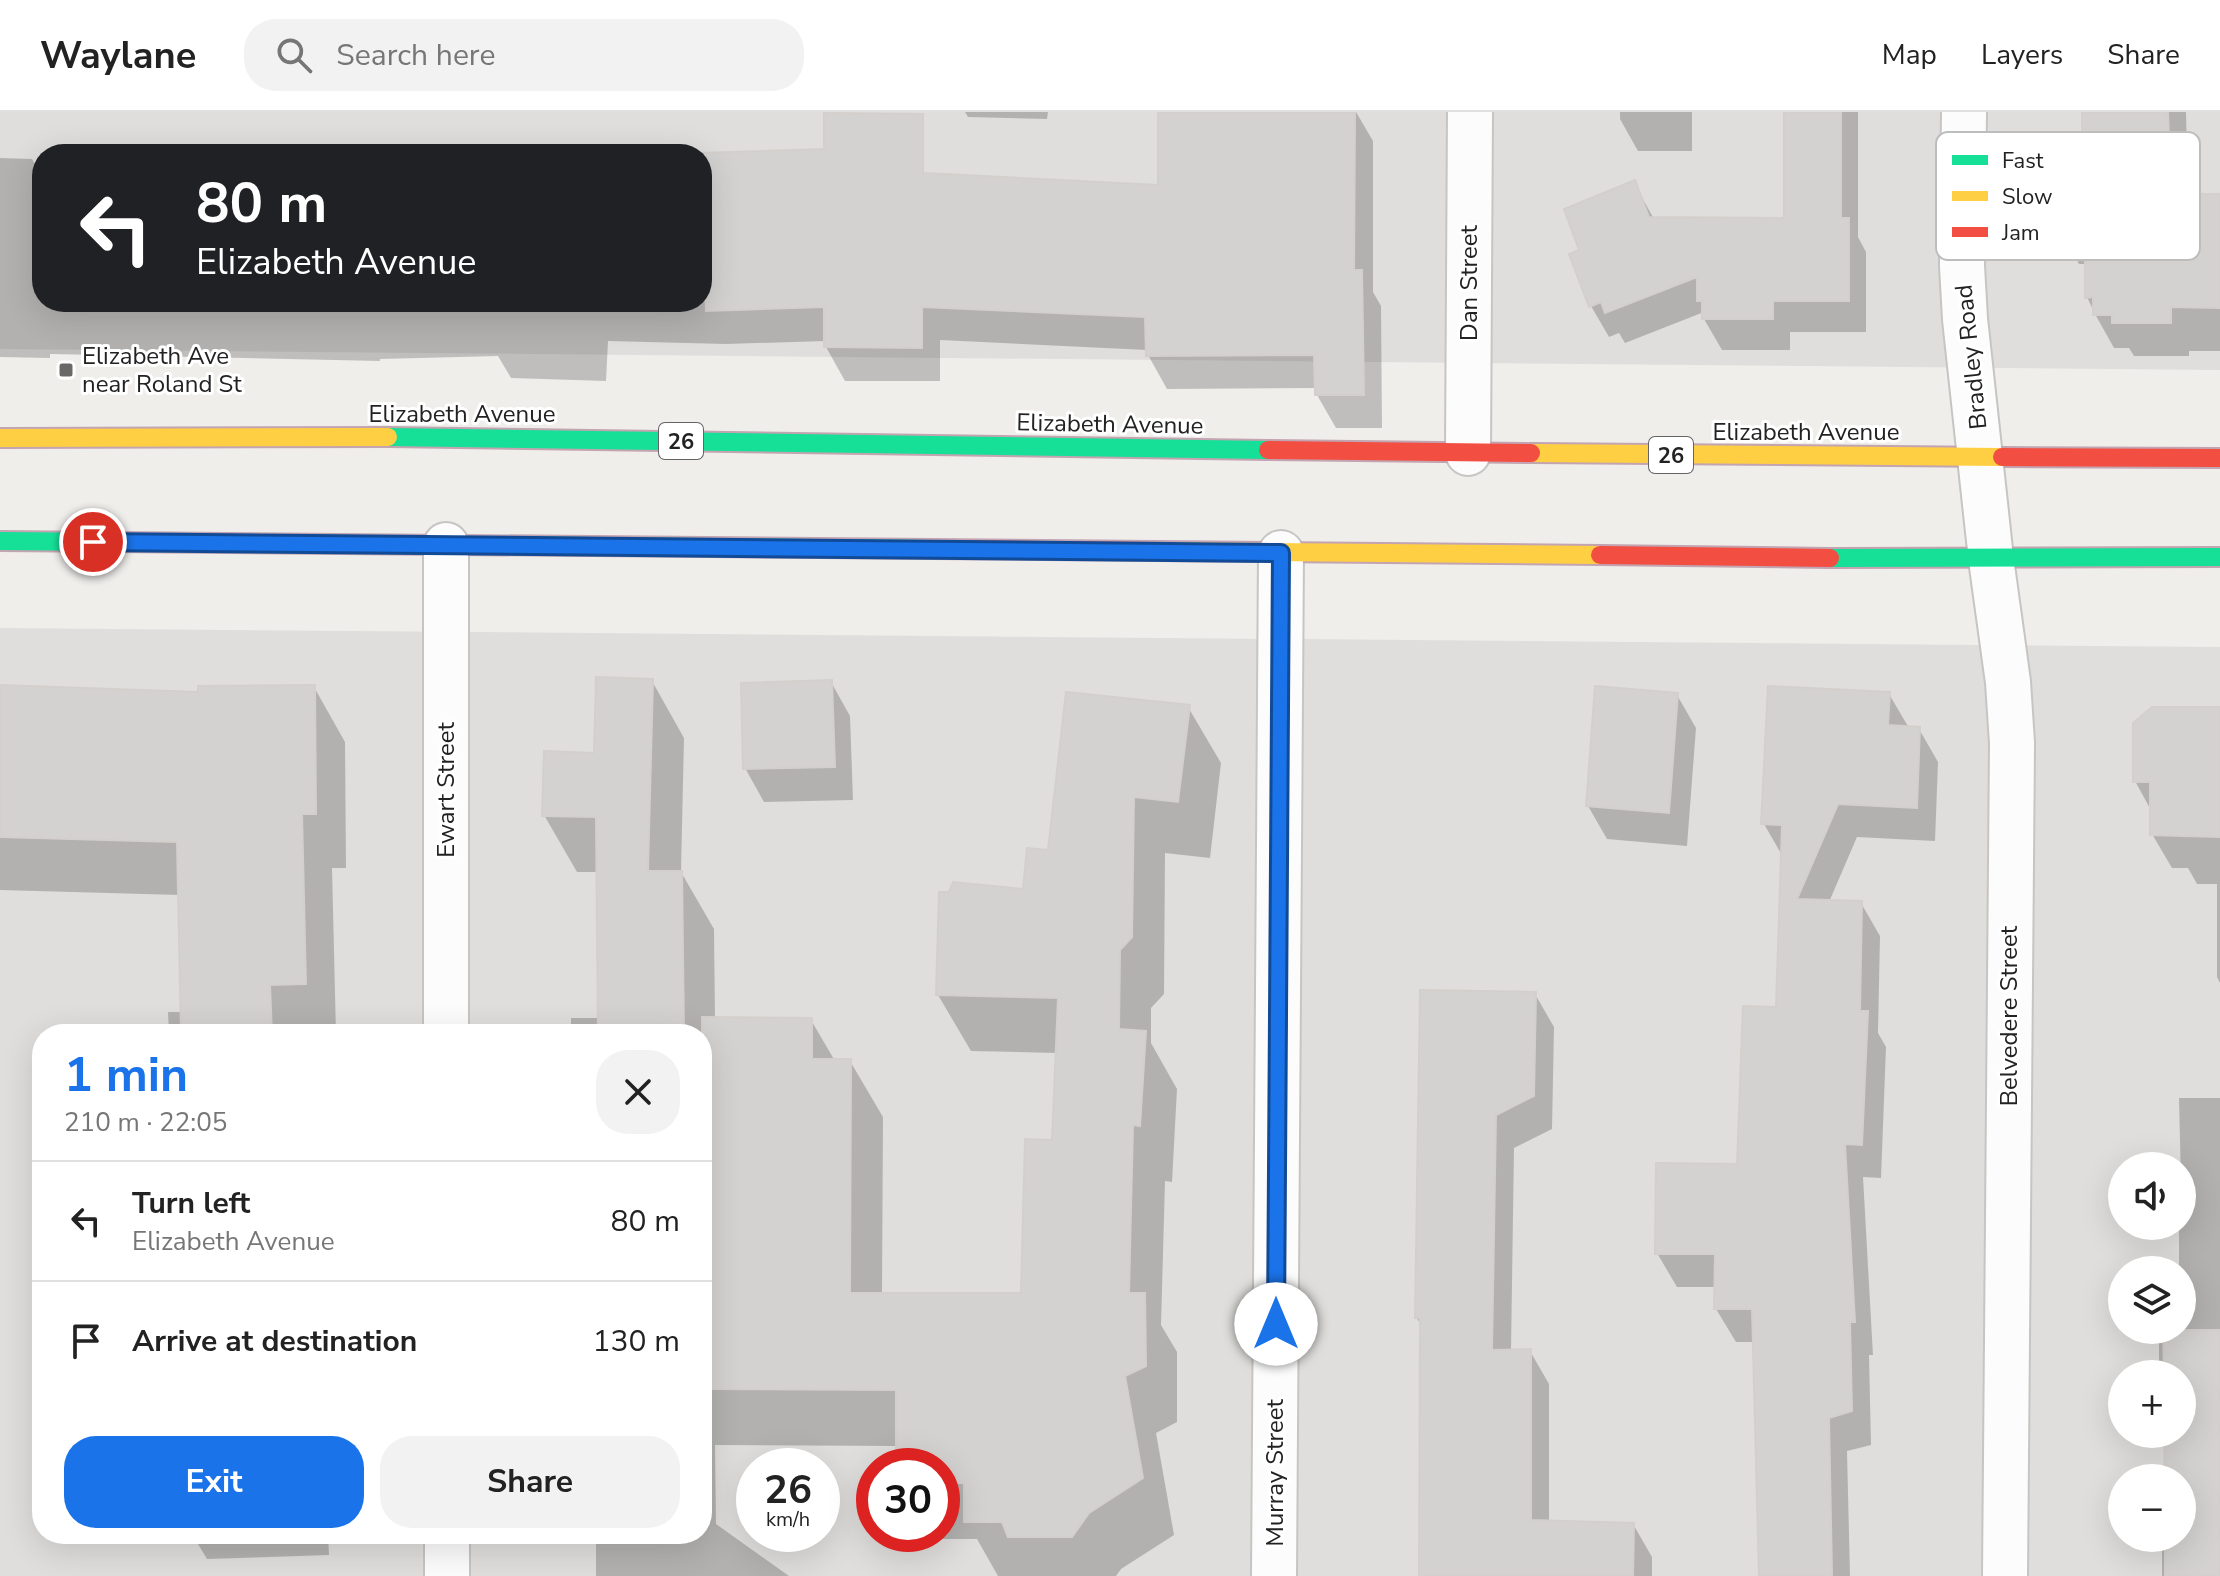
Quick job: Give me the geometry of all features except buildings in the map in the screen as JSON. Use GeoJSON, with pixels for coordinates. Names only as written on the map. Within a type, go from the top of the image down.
{"type":"FeatureCollection","features":[{"type":"Feature","properties":{"kind":"highway","name":"Elizabeth Avenue"},"geometry":{"type":"LineString","coordinates":[[0,438],[450,437],[1468,453],[2220,458]]}},
{"type":"Feature","properties":{"kind":"highway"},"geometry":{"type":"LineString","coordinates":[[0,541],[1991,559],[2220,557]]}},
{"type":"Feature","properties":{"kind":"street","name":"Dan Street"},"geometry":{"type":"LineString","coordinates":[[1468,453],[1470,112]]}},
{"type":"Feature","properties":{"kind":"street","name":"Bradley Road"},"geometry":{"type":"LineString","coordinates":[[1964,112],[1964,132]]}},
{"type":"Feature","properties":{"kind":"street","name":"Bradley Road"},"geometry":{"type":"LineString","coordinates":[[1962,260],[1965,319],[1981,457]]}},
{"type":"Feature","properties":{"kind":"street","name":"Belvedere Street"},"geometry":{"type":"LineString","coordinates":[[1981,457],[2008,682],[2012,743],[2005,1576]]}},
{"type":"Feature","properties":{"kind":"street","name":"Ewart Street"},"geometry":{"type":"LineString","coordinates":[[446,545],[446,1024]]}},
{"type":"Feature","properties":{"kind":"street","name":"Murray Street"},"geometry":{"type":"LineString","coordinates":[[1274,1576],[1281,553]]}},
{"type":"Feature","properties":{"kind":"street"},"geometry":{"type":"LineString","coordinates":[[447,1544],[447,1576]]}},
{"type":"Feature","properties":{"kind":"shaded area"},"geometry":{"type":"Polygon","coordinates":[[[0,112],[2220,112],[2220,370],[0,349],[0,112]]]}},
{"type":"Feature","properties":{"kind":"shaded area"},"geometry":{"type":"Polygon","coordinates":[[[0,628],[2220,647],[2220,1576],[0,1576],[0,628]]]}},
{"type":"Feature","properties":{"kind":"traffic: fast"},"geometry":{"type":"LineString","coordinates":[[388,437],[1268,450]]}},
{"type":"Feature","properties":{"kind":"traffic: fast"},"geometry":{"type":"LineString","coordinates":[[0,541],[932,549]]}},
{"type":"Feature","properties":{"kind":"traffic: fast"},"geometry":{"type":"LineString","coordinates":[[1830,558],[2220,557]]}},
{"type":"Feature","properties":{"kind":"traffic: slow"},"geometry":{"type":"LineString","coordinates":[[0,438],[388,437]]}},
{"type":"Feature","properties":{"kind":"traffic: slow"},"geometry":{"type":"LineString","coordinates":[[1531,453],[2002,457]]}},
{"type":"Feature","properties":{"kind":"traffic: slow"},"geometry":{"type":"LineString","coordinates":[[1158,551],[1600,555]]}},
{"type":"Feature","properties":{"kind":"traffic: jam"},"geometry":{"type":"LineString","coordinates":[[1268,450],[1531,453]]}},
{"type":"Feature","properties":{"kind":"traffic: jam"},"geometry":{"type":"LineString","coordinates":[[2002,457],[2220,458]]}},
{"type":"Feature","properties":{"kind":"traffic: jam"},"geometry":{"type":"LineString","coordinates":[[932,549],[1158,551]]}},
{"type":"Feature","properties":{"kind":"traffic: jam"},"geometry":{"type":"LineString","coordinates":[[1600,555],[1830,558]]}},
{"type":"Feature","properties":{"kind":"place","name":"Elizabeth Ave near Roland St"},"geometry":{"type":"Point","coordinates":[66,370]}},
{"type":"Feature","properties":{"kind":"route"},"geometry":{"type":"LineString","coordinates":[[93,542],[1281,553],[1276,1324]]}}]}
